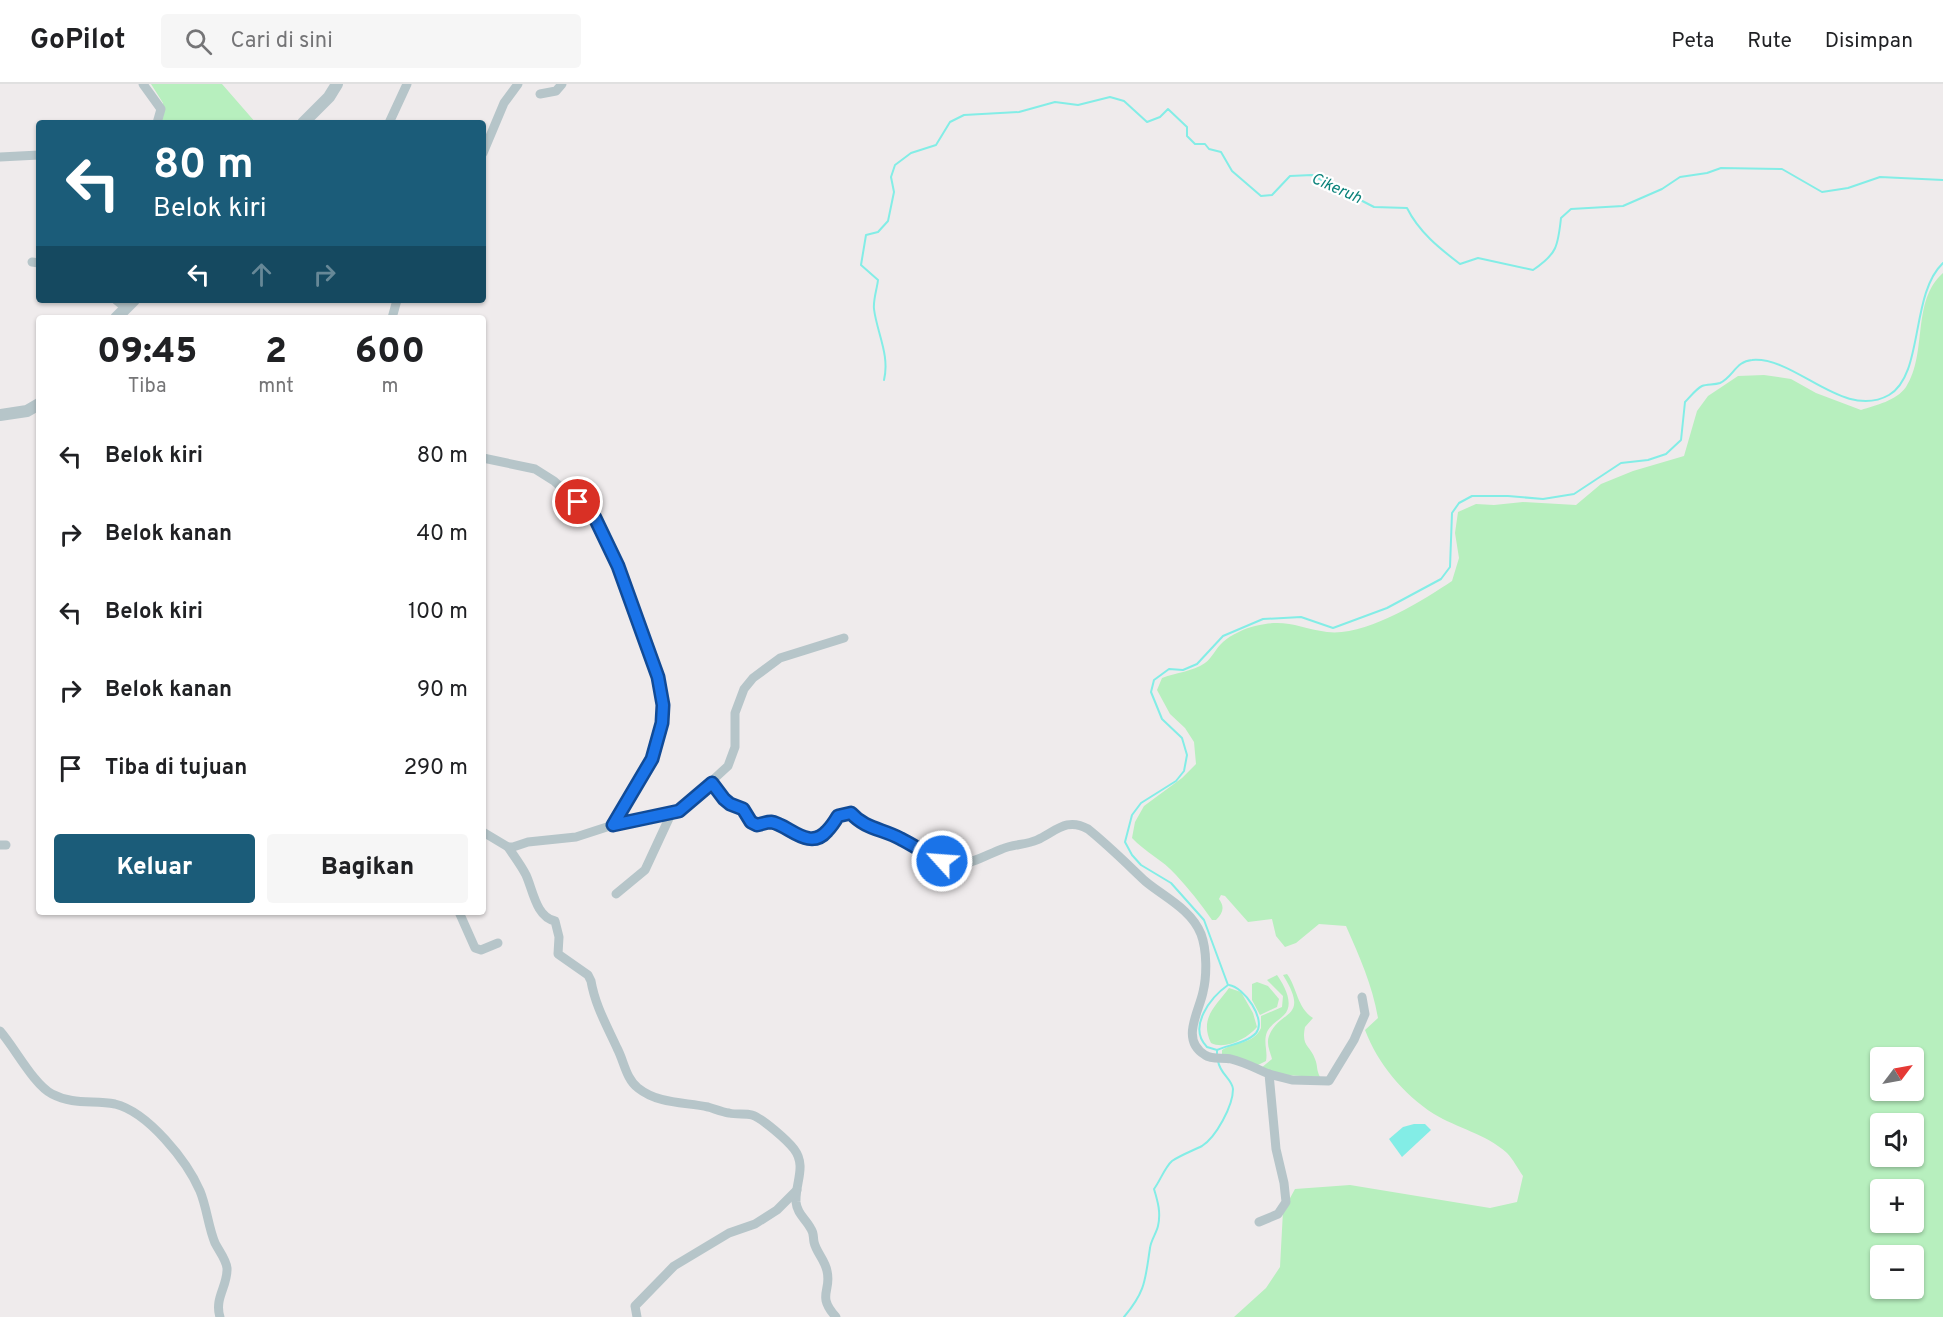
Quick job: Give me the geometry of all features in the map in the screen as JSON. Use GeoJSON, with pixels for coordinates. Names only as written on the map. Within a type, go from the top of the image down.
{"type":"FeatureCollection","features":[{"type":"Feature","properties":{"kind":"street"},"geometry":{"type":"LineString","coordinates":[[143,84],[160,109],[157,120]]}},
{"type":"Feature","properties":{"kind":"street"},"geometry":{"type":"LineString","coordinates":[[306,120],[329,97],[337,84]]}},
{"type":"Feature","properties":{"kind":"street"},"geometry":{"type":"LineString","coordinates":[[390,120],[407,84]]}},
{"type":"Feature","properties":{"kind":"street"},"geometry":{"type":"LineString","coordinates":[[486,146],[504,103],[519,84]]}},
{"type":"Feature","properties":{"kind":"street"},"geometry":{"type":"LineString","coordinates":[[540,94],[556,91],[562,84]]}},
{"type":"Feature","properties":{"kind":"street"},"geometry":{"type":"LineString","coordinates":[[0,157],[36,155]]}},
{"type":"Feature","properties":{"kind":"street"},"geometry":{"type":"LineString","coordinates":[[0,415],[27,411],[36,406]]}},
{"type":"Feature","properties":{"kind":"street"},"geometry":{"type":"LineString","coordinates":[[486,459],[534,469],[554,481],[595,518],[618,566],[648,646],[661,686],[662,723],[652,759],[613,825]]}},
{"type":"Feature","properties":{"kind":"street"},"geometry":{"type":"LineString","coordinates":[[508,846],[576,837],[613,825],[671,814],[686,807],[712,783],[734,756],[735,713],[744,689],[753,678],[780,658],[844,638]]}},
{"type":"Feature","properties":{"kind":"street"},"geometry":{"type":"LineString","coordinates":[[712,783],[724,799],[743,809],[751,822],[757,825],[769,822],[784,827],[796,836],[815,838],[827,832],[838,816],[851,813],[863,825],[899,837],[930,856],[955,864],[1036,840],[1064,825],[1081,825],[1118,854],[1146,881],[1178,905],[1192,919],[1201,933],[1205,984],[1195,1015],[1193,1040],[1201,1052],[1213,1058],[1234,1060],[1269,1074],[1292,1080],[1329,1081],[1354,1040],[1365,1014],[1362,997]]}},
{"type":"Feature","properties":{"kind":"street"},"geometry":{"type":"LineString","coordinates":[[616,894],[645,870],[671,814]]}},
{"type":"Feature","properties":{"kind":"street"},"geometry":{"type":"LineString","coordinates":[[486,834],[508,846],[524,872],[541,912],[545,917],[555,921],[559,937],[558,954],[588,975],[604,1024],[628,1075],[637,1087],[655,1097],[731,1114],[751,1115],[766,1122],[793,1148],[798,1157],[801,1176],[797,1190],[799,1213],[813,1230],[814,1244],[828,1272],[825,1296],[836,1317]]}},
{"type":"Feature","properties":{"kind":"street"},"geometry":{"type":"LineString","coordinates":[[460,915],[476,948],[481,950],[498,943]]}},
{"type":"Feature","properties":{"kind":"street"},"geometry":{"type":"LineString","coordinates":[[0,1031],[50,1094],[72,1102],[114,1104],[126,1108],[159,1134],[182,1161],[200,1190],[215,1241],[226,1264],[226,1275],[218,1299],[220,1317]]}},
{"type":"Feature","properties":{"kind":"street"},"geometry":{"type":"LineString","coordinates":[[1259,1222],[1278,1214],[1286,1202],[1276,1149],[1269,1074]]}},
{"type":"Feature","properties":{"kind":"street"},"geometry":{"type":"LineString","coordinates":[[637,1317],[635,1306],[674,1266],[729,1233],[754,1224],[777,1210],[797,1190]]}},
{"type":"Feature","properties":{"kind":"green space"},"geometry":{"type":"Polygon","coordinates":[[[151,84],[222,84],[253,120],[161,120],[163,103],[151,84]]]}},
{"type":"Feature","properties":{"kind":"green space"},"geometry":{"type":"Polygon","coordinates":[[[1943,273],[1943,1317],[1234,1317],[1266,1288],[1280,1267],[1283,1211],[1295,1189],[1350,1185],[1490,1208],[1517,1202],[1523,1176],[1509,1155],[1499,1146],[1434,1114],[1402,1088],[1384,1066],[1365,1030],[1378,1018],[1369,982],[1346,926],[1319,924],[1296,943],[1285,947],[1276,936],[1272,919],[1248,922],[1225,896],[1221,895],[1219,899],[1223,907],[1222,912],[1216,920],[1212,920],[1171,870],[1132,838],[1135,822],[1144,806],[1182,778],[1196,764],[1194,742],[1185,728],[1170,714],[1157,690],[1162,678],[1200,666],[1226,639],[1251,627],[1284,623],[1327,632],[1342,632],[1358,629],[1392,616],[1452,581],[1459,558],[1455,533],[1458,512],[1476,504],[1523,502],[1576,505],[1601,484],[1633,471],[1684,456],[1697,411],[1708,396],[1738,376],[1764,375],[1791,379],[1816,393],[1861,410],[1891,399],[1902,392],[1913,373],[1927,298],[1933,285],[1943,273]]]}},
{"type":"Feature","properties":{"kind":"green space"},"geometry":{"type":"Polygon","coordinates":[[[1287,974],[1300,1003],[1313,1018],[1305,1027],[1304,1038],[1313,1054],[1320,1077],[1283,1075],[1261,1068],[1272,1059],[1268,1045],[1269,1036],[1279,1021],[1294,1007],[1291,989],[1283,975],[1287,974]]]}},
{"type":"Feature","properties":{"kind":"green space"},"geometry":{"type":"Polygon","coordinates":[[[1277,975],[1285,989],[1289,1006],[1284,1015],[1267,1032],[1266,1061],[1256,1066],[1222,1055],[1222,1050],[1249,1040],[1258,1033],[1261,1028],[1261,1016],[1282,1007],[1283,996],[1267,980],[1277,975]]]}},
{"type":"Feature","properties":{"kind":"green space"},"geometry":{"type":"Polygon","coordinates":[[[1257,982],[1268,986],[1279,999],[1277,1007],[1260,1015],[1252,1000],[1252,984],[1257,982]]]}},
{"type":"Feature","properties":{"kind":"green space"},"geometry":{"type":"Polygon","coordinates":[[[1229,988],[1241,992],[1253,1013],[1257,1027],[1248,1036],[1236,1042],[1217,1045],[1211,1043],[1207,1026],[1208,1019],[1229,988]]]}},
{"type":"Feature","properties":{"kind":"water"},"geometry":{"type":"Polygon","coordinates":[[[1425,1124],[1431,1130],[1402,1157],[1389,1139],[1403,1127],[1425,1124]]]}},
{"type":"Feature","properties":{"kind":"waterway","name":"Cikeruh"},"geometry":{"type":"LineString","coordinates":[[884,380],[884,353],[874,309],[878,280],[861,265],[866,235],[878,232],[888,221],[894,192],[891,177],[895,165],[911,153],[936,145],[950,122],[964,115],[1019,112],[1055,102],[1078,105],[1110,97],[1124,101],[1147,122],[1160,117],[1168,109],[1187,127],[1187,136],[1195,144],[1205,144],[1209,149],[1221,152],[1232,171],[1261,196],[1272,195],[1290,176],[1312,175],[1374,207],[1407,208],[1437,246],[1460,264],[1478,258],[1533,270],[1552,254],[1559,236],[1561,218],[1571,209],[1623,206],[1662,189],[1680,177],[1707,173],[1721,168],[1782,169],[1822,192],[1848,188],[1880,177],[1943,180]]}},
{"type":"Feature","properties":{"kind":"waterway"},"geometry":{"type":"LineString","coordinates":[[1217,1055],[1217,1050],[1207,1047],[1201,1039],[1200,1022],[1215,997],[1228,985],[1204,920],[1171,883],[1141,865],[1125,842],[1132,815],[1141,803],[1176,781],[1184,771],[1187,755],[1182,738],[1162,719],[1151,692],[1154,680],[1169,669],[1183,670],[1197,664],[1223,636],[1263,619],[1301,617],[1333,628],[1387,608],[1441,579],[1450,567],[1452,513],[1459,503],[1472,496],[1543,499],[1574,494],[1621,463],[1648,460],[1666,454],[1681,440],[1685,402],[1700,387],[1720,383],[1738,366],[1747,361],[1769,361],[1786,367],[1837,394],[1854,400],[1872,401],[1889,395],[1900,385],[1908,370],[1926,294],[1933,277],[1943,263]]}},
{"type":"Feature","properties":{"kind":"waterway"},"geometry":{"type":"LineString","coordinates":[[1217,1050],[1248,1039],[1256,1033],[1259,1027],[1259,1020],[1252,1005],[1241,992],[1229,985]]}},
{"type":"Feature","properties":{"kind":"waterway"},"geometry":{"type":"LineString","coordinates":[[1124,1317],[1141,1292],[1151,1245],[1158,1226],[1159,1208],[1154,1189],[1172,1161],[1202,1146],[1213,1136],[1230,1104],[1232,1085],[1218,1061]]}},
{"type":"Feature","properties":{"kind":"route"},"geometry":{"type":"LineString","coordinates":[[578,502],[595,518],[608,543],[626,585],[633,611],[648,646],[661,686],[663,714],[658,743],[642,779],[613,825],[679,811],[712,783],[724,799],[743,809],[751,822],[757,825],[769,822],[784,827],[796,836],[815,838],[827,832],[838,816],[851,813],[863,825],[899,837],[921,852],[942,861]]}}]}
